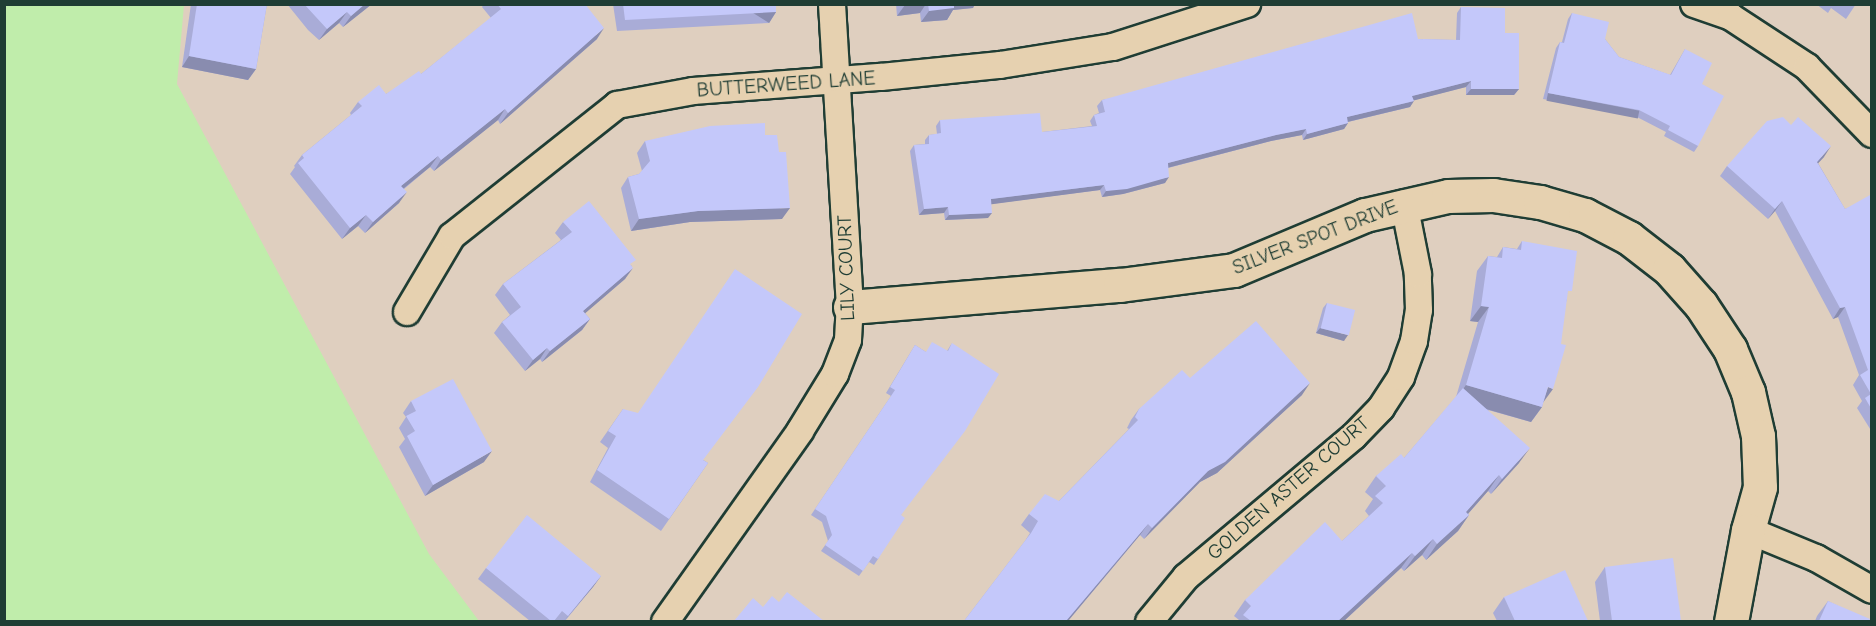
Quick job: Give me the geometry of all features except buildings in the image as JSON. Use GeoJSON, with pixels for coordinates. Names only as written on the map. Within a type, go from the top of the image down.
{"type":"FeatureCollection","features":[{"type":"Feature","properties":{"kind":"street","name":"LILY COURT"},"geometry":{"type":"LineString","coordinates":[[665,621],[800,431],[835,374],[848,340],[850,307],[832,4]]}},
{"type":"Feature","properties":{"kind":"street","name":"BUTTERWEED LANE"},"geometry":{"type":"LineString","coordinates":[[407,312],[452,236],[617,105],[693,91],[836,81],[1000,65],[1113,47],[1247,4]]}},
{"type":"Feature","properties":{"kind":"street"},"geometry":{"type":"LineString","coordinates":[[1694,4],[1731,17],[1807,67],[1872,134]]}},
{"type":"Feature","properties":{"kind":"street","name":"SILVER SPOT DRIVE"},"geometry":{"type":"LineString","coordinates":[[850,307],[1120,285],[1234,270],[1365,215],[1404,203],[1448,196],[1493,195],[1540,202],[1594,220],[1629,238],[1669,269],[1701,305],[1730,349],[1748,392],[1758,436],[1760,487],[1748,530],[1731,621]]}},
{"type":"Feature","properties":{"kind":"street","name":"GOLDEN ASTER COURT"},"geometry":{"type":"LineString","coordinates":[[1149,621],[1194,569],[1354,436],[1381,408],[1401,376],[1414,341],[1419,310],[1418,274],[1404,203]]}},
{"type":"Feature","properties":{"kind":"street"},"geometry":{"type":"LineString","coordinates":[[1748,530],[1816,558],[1872,590]]}},
{"type":"Feature","properties":{"kind":"green space"},"geometry":{"type":"Polygon","coordinates":[[[4,5],[184,5],[177,84],[429,554],[479,621],[5,621],[4,5]]]}}]}
